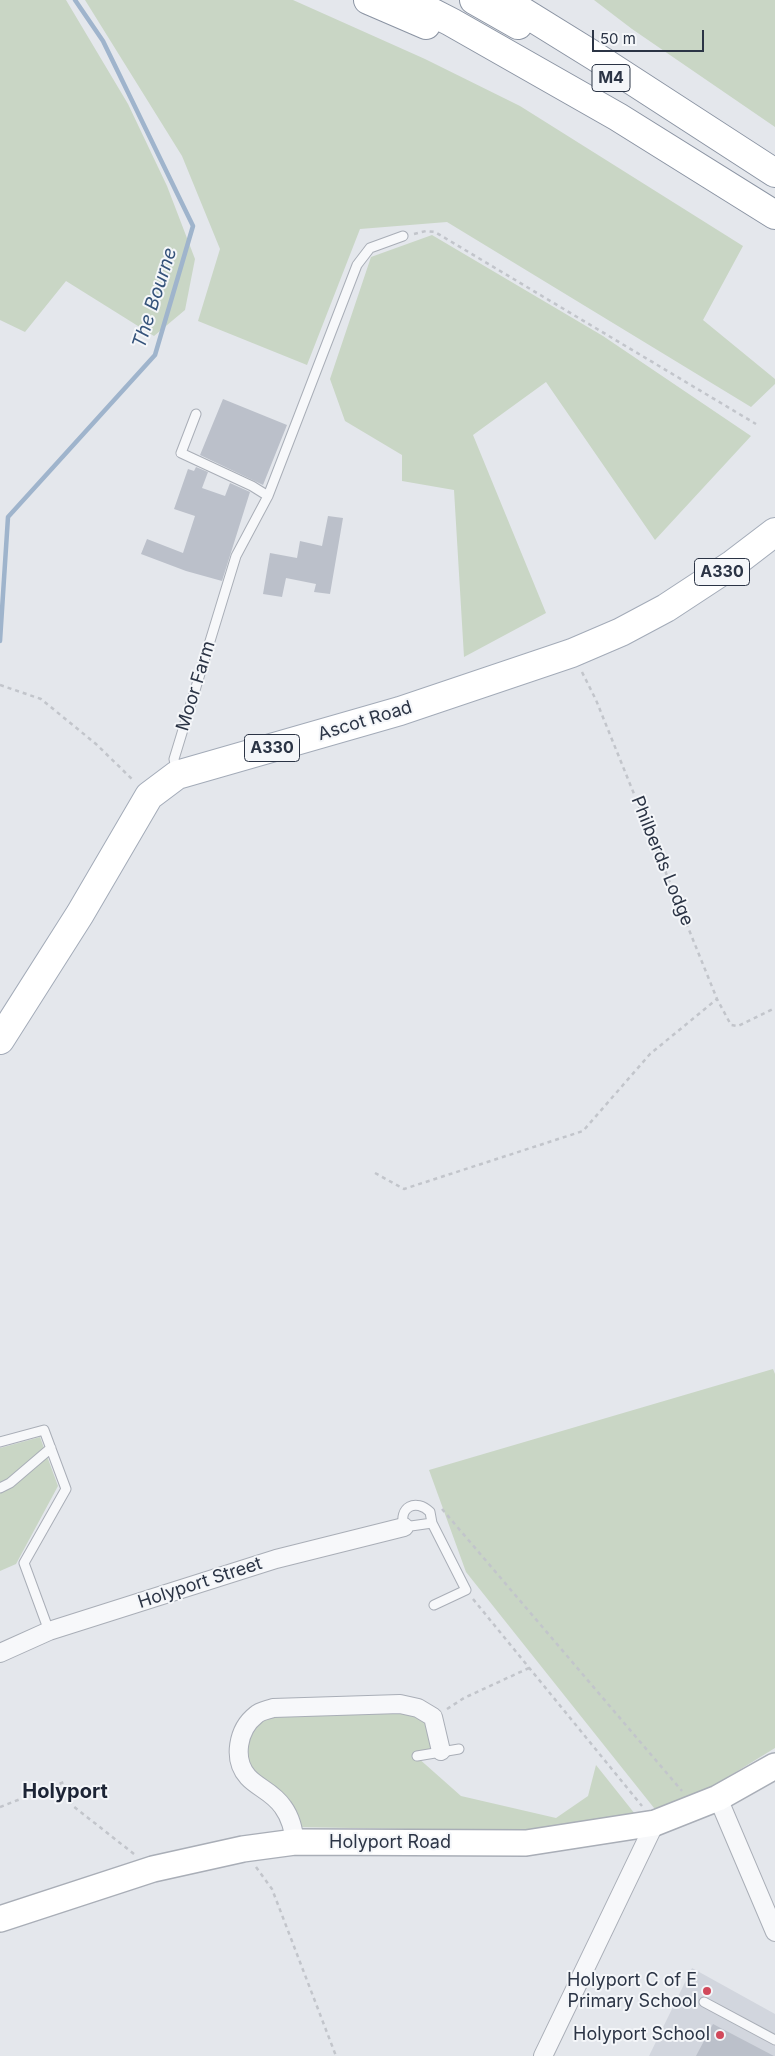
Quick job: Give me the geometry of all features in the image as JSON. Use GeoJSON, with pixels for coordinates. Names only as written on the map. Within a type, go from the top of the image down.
{"type":"FeatureCollection","features":[{"type":"Feature","properties":{"kind":"main road","name":"M4"},"geometry":{"type":"LineString","coordinates":[[368,0],[416,22],[507,55]]}},
{"type":"Feature","properties":{"kind":"main road","name":"M4"},"geometry":{"type":"LineString","coordinates":[[408,0],[451,22],[661,143],[775,215]]}},
{"type":"Feature","properties":{"kind":"main road","name":"M4"},"geometry":{"type":"LineString","coordinates":[[474,0],[775,173]]}},
{"type":"Feature","properties":{"kind":"main road","name":"M4"},"geometry":{"type":"LineString","coordinates":[[504,0],[596,57],[748,157]]}},
{"type":"Feature","properties":{"kind":"main road","name":"Ascot Road"},"geometry":{"type":"LineString","coordinates":[[0,1040],[80,914],[149,796],[177,775],[400,711],[572,653],[621,632],[666,608],[711,580],[775,532]]}},
{"type":"Feature","properties":{"kind":"street","name":"Holyport Street"},"geometry":{"type":"LineString","coordinates":[[0,1653],[48,1631],[276,1559],[404,1527]]}},
{"type":"Feature","properties":{"kind":"street"},"geometry":{"type":"LineString","coordinates":[[295,1842],[291,1820],[282,1805],[268,1790],[248,1777],[240,1762],[239,1745],[244,1727],[257,1714],[273,1708],[400,1704],[418,1708],[433,1717],[441,1751]]}},
{"type":"Feature","properties":{"kind":"street","name":"Holyport Road"},"geometry":{"type":"LineString","coordinates":[[0,1919],[153,1869],[243,1849],[295,1842],[526,1843],[655,1823],[707,1803],[775,1766]]}},
{"type":"Feature","properties":{"kind":"street"},"geometry":{"type":"LineString","coordinates":[[707,1803],[769,1901],[775,1932]]}},
{"type":"Feature","properties":{"kind":"street"},"geometry":{"type":"LineString","coordinates":[[543,2056],[655,1823]]}},
{"type":"Feature","properties":{"kind":"lane","name":"Moor Farm"},"geometry":{"type":"LineString","coordinates":[[177,775],[174,759],[236,556],[268,496],[357,265],[370,248],[402,236]]}},
{"type":"Feature","properties":{"kind":"lane"},"geometry":{"type":"LineString","coordinates":[[196,414],[181,453],[252,486],[268,496]]}},
{"type":"Feature","properties":{"kind":"lane"},"geometry":{"type":"LineString","coordinates":[[0,1442],[44,1430],[66,1489],[24,1563],[48,1631]]}},
{"type":"Feature","properties":{"kind":"lane"},"geometry":{"type":"LineString","coordinates":[[0,1488],[10,1483],[51,1448]]}},
{"type":"Feature","properties":{"kind":"lane"},"geometry":{"type":"LineString","coordinates":[[432,1523],[404,1527],[402,1520],[407,1508],[420,1505],[430,1512],[432,1523],[466,1590],[434,1604]]}},
{"type":"Feature","properties":{"kind":"lane"},"geometry":{"type":"LineString","coordinates":[[416,1756],[459,1748]]}},
{"type":"Feature","properties":{"kind":"lane"},"geometry":{"type":"LineString","coordinates":[[704,2002],[775,2040]]}},
{"type":"Feature","properties":{"kind":"path"},"geometry":{"type":"LineString","coordinates":[[402,236],[426,231],[435,232],[756,424]]}},
{"type":"Feature","properties":{"kind":"path","name":"Philberds Lodge"},"geometry":{"type":"LineString","coordinates":[[572,653],[596,700],[717,1000],[734,1026],[775,1008]]}},
{"type":"Feature","properties":{"kind":"path"},"geometry":{"type":"LineString","coordinates":[[0,684],[41,699],[96,744],[149,796]]}},
{"type":"Feature","properties":{"kind":"path"},"geometry":{"type":"LineString","coordinates":[[375,1173],[404,1189],[583,1131],[650,1054],[717,1000]]}},
{"type":"Feature","properties":{"kind":"path"},"geometry":{"type":"LineString","coordinates":[[430,1512],[442,1509],[707,1803]]}},
{"type":"Feature","properties":{"kind":"path"},"geometry":{"type":"LineString","coordinates":[[466,1590],[655,1823]]}},
{"type":"Feature","properties":{"kind":"path"},"geometry":{"type":"LineString","coordinates":[[433,1717],[464,1698],[529,1668]]}},
{"type":"Feature","properties":{"kind":"path"},"geometry":{"type":"LineString","coordinates":[[0,1807],[64,1782],[73,1806],[153,1869]]}},
{"type":"Feature","properties":{"kind":"path"},"geometry":{"type":"LineString","coordinates":[[243,1849],[272,1889],[336,2056]]}},
{"type":"Feature","properties":{"kind":"shaded area","name":"Holyport C of E Primary School"},"geometry":{"type":"Polygon","coordinates":[[[692,1968],[775,2014],[775,2056],[649,2056],[692,1968]]]}},
{"type":"Feature","properties":{"kind":"green space"},"geometry":{"type":"Polygon","coordinates":[[[0,0],[66,0],[128,104],[167,186],[195,259],[185,310],[154,336],[66,281],[25,332],[0,320],[0,0]]]}},
{"type":"Feature","properties":{"kind":"green space"},"geometry":{"type":"Polygon","coordinates":[[[85,0],[293,0],[425,59],[520,106],[743,246],[703,320],[775,379],[775,384],[751,407],[447,222],[360,229],[307,365],[198,321],[220,249],[182,156],[85,0]]]}},
{"type":"Feature","properties":{"kind":"green space"},"geometry":{"type":"Polygon","coordinates":[[[594,0],[775,0],[775,127],[632,29],[594,0]]]}},
{"type":"Feature","properties":{"kind":"green space"},"geometry":{"type":"Polygon","coordinates":[[[432,235],[603,336],[751,436],[655,540],[546,382],[473,435],[546,613],[464,657],[454,490],[402,481],[402,455],[345,421],[330,379],[371,257],[432,235]]]}},
{"type":"Feature","properties":{"kind":"green space"},"geometry":{"type":"Polygon","coordinates":[[[773,1369],[775,1374],[775,1748],[718,1783],[658,1813],[466,1572],[429,1470],[773,1369]]]}},
{"type":"Feature","properties":{"kind":"green space"},"geometry":{"type":"Polygon","coordinates":[[[40,1437],[58,1486],[16,1564],[0,1571],[0,1448],[40,1437]]]}},
{"type":"Feature","properties":{"kind":"green space"},"geometry":{"type":"Polygon","coordinates":[[[418,1708],[441,1751],[417,1757],[461,1796],[556,1818],[588,1796],[596,1765],[635,1814],[523,1831],[295,1827],[240,1762],[257,1714],[418,1708]]]}},
{"type":"Feature","properties":{"kind":"building"},"geometry":{"type":"Polygon","coordinates":[[[223,399],[287,425],[263,485],[200,455],[223,399]]]}},
{"type":"Feature","properties":{"kind":"building"},"geometry":{"type":"Polygon","coordinates":[[[196,467],[208,472],[202,488],[225,496],[230,483],[250,492],[222,581],[186,571],[141,554],[147,539],[183,553],[195,516],[174,509],[188,469],[194,471],[196,467]]]}},
{"type":"Feature","properties":{"kind":"building"},"geometry":{"type":"Polygon","coordinates":[[[328,516],[343,518],[330,594],[314,592],[316,584],[286,578],[282,597],[263,594],[270,553],[297,558],[300,541],[322,546],[328,516]]]}},
{"type":"Feature","properties":{"kind":"building","name":"Holyport School"},"geometry":{"type":"Polygon","coordinates":[[[713,2024],[774,2056],[696,2056],[713,2024]]]}},
{"type":"Feature","properties":{"kind":"waterway","name":"The Bourne"},"geometry":{"type":"LineString","coordinates":[[0,641],[8,517],[155,355],[193,226],[103,41],[75,0]]}},
{"type":"Feature","properties":{"kind":"place","name":"Holyport C of E Primary School"},"geometry":{"type":"Point","coordinates":[707,1991]}},
{"type":"Feature","properties":{"kind":"place","name":"Holyport School"},"geometry":{"type":"Point","coordinates":[720,2035]}},
{"type":"Feature","properties":{"kind":"district","name":"Holyport"},"geometry":{"type":"Point","coordinates":[65,1792]}}]}
